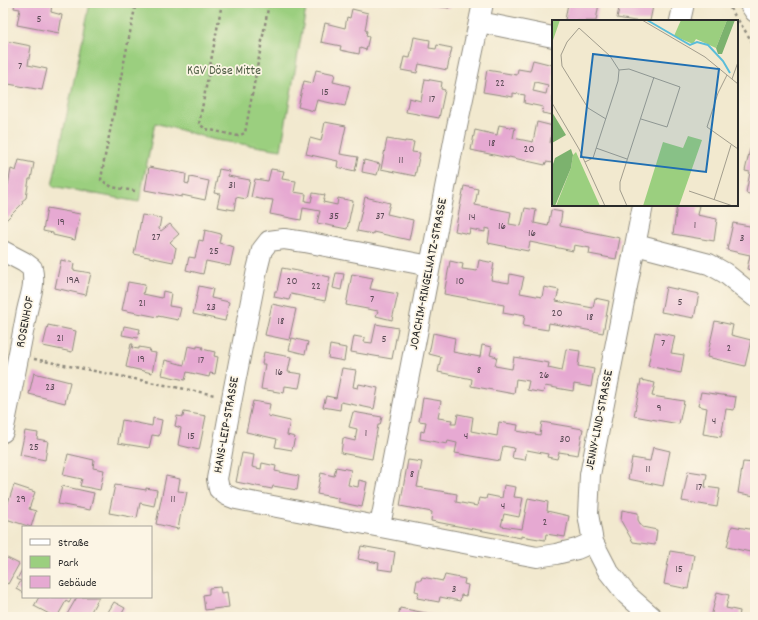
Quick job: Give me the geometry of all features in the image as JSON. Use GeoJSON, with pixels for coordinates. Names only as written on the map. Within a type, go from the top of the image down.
{"type":"FeatureCollection","features":[{"type":"Feature","properties":{"kind":"street"},"geometry":{"type":"LineString","coordinates":[[680,20],[684,3]]}},
{"type":"Feature","properties":{"kind":"street"},"geometry":{"type":"LineString","coordinates":[[749,3],[755,12]]}},
{"type":"Feature","properties":{"kind":"street","name":"JOACHIM-RINGELNATZ-STRASSE"},"geometry":{"type":"LineString","coordinates":[[380,526],[458,123],[482,12],[552,37]]}},
{"type":"Feature","properties":{"kind":"street","name":"JENNY-LIND-STRASSE"},"geometry":{"type":"LineString","coordinates":[[644,206],[590,475],[588,514],[593,542],[608,572],[627,594],[652,617]]}},
{"type":"Feature","properties":{"kind":"street","name":"HANS-LEIP-STRASSE"},"geometry":{"type":"LineString","coordinates":[[430,266],[305,242],[284,239],[270,241],[262,250],[217,479],[219,489],[226,495],[236,499],[537,557],[577,549],[593,542]]}},
{"type":"Feature","properties":{"kind":"street"},"geometry":{"type":"LineString","coordinates":[[636,245],[709,264],[724,272],[755,297]]}},
{"type":"Feature","properties":{"kind":"street","name":"ROSENHOF"},"geometry":{"type":"LineString","coordinates":[[3,251],[32,268],[34,276],[33,289],[20,356],[3,432]]}},
{"type":"Feature","properties":{"kind":"path"},"geometry":{"type":"LineString","coordinates":[[135,191],[112,187],[101,180],[136,3]]}},
{"type":"Feature","properties":{"kind":"path"},"geometry":{"type":"LineString","coordinates":[[222,3],[199,124],[206,129],[238,136],[245,133],[269,3]]}},
{"type":"Feature","properties":{"kind":"path"},"geometry":{"type":"LineString","coordinates":[[727,3],[755,46]]}},
{"type":"Feature","properties":{"kind":"path"},"geometry":{"type":"LineString","coordinates":[[20,356],[232,398]]}},
{"type":"Feature","properties":{"kind":"green space","name":"KGV Döse Mitte"},"geometry":{"type":"Polygon","coordinates":[[[90,3],[307,3],[281,150],[215,140],[155,123],[139,202],[52,186],[90,3]]]}},
{"type":"Feature","properties":{"kind":"building"},"geometry":{"type":"Polygon","coordinates":[[[15,3],[52,3],[51,12],[62,15],[59,33],[17,25],[20,9],[14,8],[15,3]]]}},
{"type":"Feature","properties":{"kind":"building"},"geometry":{"type":"Polygon","coordinates":[[[430,3],[450,3],[449,8],[429,5],[430,3]]]}},
{"type":"Feature","properties":{"kind":"building"},"geometry":{"type":"Polygon","coordinates":[[[526,3],[537,3],[536,6],[526,3]]]}},
{"type":"Feature","properties":{"kind":"building"},"geometry":{"type":"Polygon","coordinates":[[[568,3],[599,3],[596,20],[565,20],[568,3]]]}},
{"type":"Feature","properties":{"kind":"building"},"geometry":{"type":"Polygon","coordinates":[[[620,3],[639,3],[653,6],[650,20],[629,20],[617,18],[620,3]]]}},
{"type":"Feature","properties":{"kind":"building"},"geometry":{"type":"Polygon","coordinates":[[[352,9],[368,13],[365,30],[367,31],[366,36],[369,37],[366,50],[360,48],[359,54],[340,50],[341,46],[321,42],[325,23],[345,28],[347,17],[350,18],[352,9]]]}},
{"type":"Feature","properties":{"kind":"building"},"geometry":{"type":"Polygon","coordinates":[[[414,37],[430,40],[429,48],[436,49],[437,45],[452,48],[447,70],[419,64],[417,73],[401,70],[404,57],[410,58],[414,37]]]}},
{"type":"Feature","properties":{"kind":"building"},"geometry":{"type":"Polygon","coordinates":[[[6,41],[31,46],[28,65],[47,69],[42,90],[3,83],[3,56],[6,41]]]}},
{"type":"Feature","properties":{"kind":"building"},"geometry":{"type":"Polygon","coordinates":[[[533,60],[552,65],[552,115],[542,113],[543,107],[524,103],[525,95],[513,93],[513,97],[483,92],[487,70],[517,75],[518,69],[530,71],[533,60]],[[535,82],[533,91],[546,94],[548,85],[535,82]]]}},
{"type":"Feature","properties":{"kind":"building"},"geometry":{"type":"Polygon","coordinates":[[[316,70],[335,74],[333,82],[350,86],[345,106],[317,100],[314,111],[298,107],[304,81],[313,83],[316,70]]]}},
{"type":"Feature","properties":{"kind":"building"},"geometry":{"type":"Polygon","coordinates":[[[425,79],[442,82],[441,89],[445,90],[439,118],[406,112],[409,98],[421,101],[425,79]]]}},
{"type":"Feature","properties":{"kind":"building"},"geometry":{"type":"Polygon","coordinates":[[[325,122],[346,126],[340,154],[358,157],[355,171],[337,167],[338,161],[306,154],[310,138],[321,141],[325,122]]]}},
{"type":"Feature","properties":{"kind":"building"},"geometry":{"type":"Polygon","coordinates":[[[537,122],[552,126],[550,143],[552,144],[552,163],[546,162],[545,165],[471,150],[475,130],[497,135],[499,125],[515,128],[513,138],[533,142],[537,122]]]}},
{"type":"Feature","properties":{"kind":"building"},"geometry":{"type":"Polygon","coordinates":[[[387,139],[414,142],[412,152],[420,153],[415,176],[381,169],[387,139]]]}},
{"type":"Feature","properties":{"kind":"building"},"geometry":{"type":"Polygon","coordinates":[[[750,149],[755,151],[755,188],[753,195],[746,193],[750,172],[745,171],[750,149]]]}},
{"type":"Feature","properties":{"kind":"building"},"geometry":{"type":"Polygon","coordinates":[[[19,160],[34,163],[31,179],[29,179],[26,198],[22,201],[23,203],[3,223],[3,190],[8,185],[11,169],[16,171],[19,160]]]}},
{"type":"Feature","properties":{"kind":"building"},"geometry":{"type":"Polygon","coordinates":[[[364,160],[380,164],[377,175],[362,172],[364,160]]]}},
{"type":"Feature","properties":{"kind":"building"},"geometry":{"type":"Polygon","coordinates":[[[149,167],[186,174],[185,183],[189,184],[190,177],[209,181],[205,200],[145,190],[149,167]]]}},
{"type":"Feature","properties":{"kind":"building"},"geometry":{"type":"Polygon","coordinates":[[[219,169],[229,171],[228,176],[250,180],[246,199],[236,197],[234,210],[217,207],[220,194],[214,193],[219,169]]]}},
{"type":"Feature","properties":{"kind":"building"},"geometry":{"type":"Polygon","coordinates":[[[271,169],[284,171],[282,179],[296,181],[294,192],[306,194],[305,201],[311,202],[313,193],[325,195],[323,202],[337,205],[338,198],[353,201],[347,229],[317,223],[320,211],[303,208],[301,220],[270,214],[273,200],[251,197],[255,179],[268,181],[271,169]]]}},
{"type":"Feature","properties":{"kind":"building"},"geometry":{"type":"Polygon","coordinates":[[[464,186],[478,189],[475,205],[511,212],[509,224],[521,226],[525,208],[536,210],[534,223],[548,226],[551,210],[562,212],[560,226],[620,238],[616,259],[589,254],[590,248],[574,245],[573,251],[530,242],[528,251],[488,243],[490,229],[485,228],[485,232],[470,229],[469,234],[455,231],[464,186]]]}},
{"type":"Feature","properties":{"kind":"building"},"geometry":{"type":"Polygon","coordinates":[[[365,197],[390,203],[387,214],[413,220],[409,240],[373,232],[373,234],[357,231],[365,197]]]}},
{"type":"Feature","properties":{"kind":"building"},"geometry":{"type":"Polygon","coordinates":[[[677,206],[699,206],[697,215],[717,219],[714,241],[673,234],[677,206]]]}},
{"type":"Feature","properties":{"kind":"building"},"geometry":{"type":"Polygon","coordinates":[[[47,208],[80,214],[75,240],[43,231],[47,208]]]}},
{"type":"Feature","properties":{"kind":"building"},"geometry":{"type":"Polygon","coordinates":[[[142,215],[161,218],[159,229],[161,231],[170,224],[179,234],[170,242],[176,248],[173,262],[134,254],[142,215]]]}},
{"type":"Feature","properties":{"kind":"building"},"geometry":{"type":"Polygon","coordinates":[[[733,223],[755,227],[755,271],[747,269],[750,255],[727,250],[733,223]]]}},
{"type":"Feature","properties":{"kind":"building"},"geometry":{"type":"Polygon","coordinates":[[[205,230],[221,234],[219,243],[234,247],[230,266],[206,261],[203,274],[186,270],[189,257],[195,258],[199,240],[203,241],[205,230]]]}},
{"type":"Feature","properties":{"kind":"building"},"geometry":{"type":"Polygon","coordinates":[[[61,260],[74,263],[73,270],[91,273],[86,295],[55,288],[61,260]]]}},
{"type":"Feature","properties":{"kind":"building"},"geometry":{"type":"Polygon","coordinates":[[[479,260],[494,263],[491,280],[509,283],[510,274],[524,277],[520,293],[542,297],[544,287],[559,290],[556,301],[593,308],[595,298],[609,301],[603,333],[549,323],[548,330],[523,326],[525,315],[503,313],[504,305],[444,294],[450,261],[463,264],[462,269],[477,271],[479,260]]]}},
{"type":"Feature","properties":{"kind":"building"},"geometry":{"type":"Polygon","coordinates":[[[282,268],[330,277],[325,301],[291,294],[289,300],[274,297],[275,291],[277,291],[282,268]]]}},
{"type":"Feature","properties":{"kind":"building"},"geometry":{"type":"Polygon","coordinates":[[[336,273],[344,274],[341,290],[333,288],[336,273]]]}},
{"type":"Feature","properties":{"kind":"building"},"geometry":{"type":"Polygon","coordinates":[[[352,274],[373,278],[370,289],[398,294],[392,320],[376,316],[378,311],[346,305],[352,274]]]}},
{"type":"Feature","properties":{"kind":"building"},"geometry":{"type":"Polygon","coordinates":[[[128,282],[145,285],[143,294],[162,298],[163,291],[171,293],[169,306],[181,308],[178,320],[122,310],[128,282]]]}},
{"type":"Feature","properties":{"kind":"building"},"geometry":{"type":"Polygon","coordinates":[[[199,286],[213,289],[211,298],[229,302],[225,321],[193,314],[199,286]]]}},
{"type":"Feature","properties":{"kind":"building"},"geometry":{"type":"Polygon","coordinates":[[[666,287],[699,294],[694,318],[661,312],[666,287]]]}},
{"type":"Feature","properties":{"kind":"building"},"geometry":{"type":"Polygon","coordinates":[[[272,304],[296,309],[289,340],[265,335],[272,304]]]}},
{"type":"Feature","properties":{"kind":"building"},"geometry":{"type":"Polygon","coordinates":[[[715,321],[733,325],[731,335],[751,340],[745,366],[707,357],[715,321]]]}},
{"type":"Feature","properties":{"kind":"building"},"geometry":{"type":"Polygon","coordinates":[[[376,324],[398,328],[392,359],[351,352],[354,336],[365,338],[364,342],[372,343],[376,324]]]}},
{"type":"Feature","properties":{"kind":"building"},"geometry":{"type":"Polygon","coordinates":[[[48,325],[76,331],[72,352],[43,346],[48,325]]]}},
{"type":"Feature","properties":{"kind":"building"},"geometry":{"type":"Polygon","coordinates":[[[124,326],[140,329],[138,338],[122,335],[124,326]]]}},
{"type":"Feature","properties":{"kind":"building"},"geometry":{"type":"Polygon","coordinates":[[[655,332],[675,336],[671,353],[684,355],[681,373],[648,366],[655,332]]]}},
{"type":"Feature","properties":{"kind":"building"},"geometry":{"type":"Polygon","coordinates":[[[433,333],[455,338],[453,352],[480,357],[482,345],[492,347],[490,355],[497,357],[495,366],[512,369],[514,357],[549,363],[548,368],[562,371],[566,349],[580,351],[578,366],[594,369],[591,387],[574,384],[573,391],[545,386],[543,393],[527,390],[529,381],[516,379],[514,394],[471,386],[472,379],[438,372],[441,357],[429,354],[433,333]]]}},
{"type":"Feature","properties":{"kind":"building"},"geometry":{"type":"Polygon","coordinates":[[[292,338],[308,342],[305,354],[289,350],[292,338]]]}},
{"type":"Feature","properties":{"kind":"building"},"geometry":{"type":"Polygon","coordinates":[[[131,344],[133,344],[132,348],[139,349],[139,347],[150,349],[149,352],[156,353],[152,373],[126,367],[131,344]]]}},
{"type":"Feature","properties":{"kind":"building"},"geometry":{"type":"Polygon","coordinates":[[[330,345],[346,348],[344,361],[328,358],[330,345]]]}},
{"type":"Feature","properties":{"kind":"building"},"geometry":{"type":"Polygon","coordinates":[[[188,346],[197,348],[197,346],[203,347],[202,349],[215,352],[214,356],[218,357],[215,374],[210,373],[209,377],[187,372],[185,380],[162,375],[165,360],[184,365],[188,346]]]}},
{"type":"Feature","properties":{"kind":"building"},"geometry":{"type":"Polygon","coordinates":[[[264,352],[291,357],[288,372],[302,374],[299,388],[285,386],[284,393],[261,389],[265,364],[262,364],[264,352]]]}},
{"type":"Feature","properties":{"kind":"building"},"geometry":{"type":"Polygon","coordinates":[[[342,368],[356,370],[353,387],[358,388],[359,384],[378,388],[374,409],[341,402],[340,410],[323,407],[326,396],[336,398],[342,368]]]}},
{"type":"Feature","properties":{"kind":"building"},"geometry":{"type":"Polygon","coordinates":[[[34,373],[70,382],[65,403],[29,394],[34,373]]]}},
{"type":"Feature","properties":{"kind":"building"},"geometry":{"type":"Polygon","coordinates":[[[641,380],[655,383],[652,396],[684,401],[679,424],[634,416],[641,380]]]}},
{"type":"Feature","properties":{"kind":"building"},"geometry":{"type":"Polygon","coordinates":[[[701,392],[736,397],[734,410],[726,409],[721,437],[703,434],[707,408],[698,406],[701,392]]]}},
{"type":"Feature","properties":{"kind":"building"},"geometry":{"type":"Polygon","coordinates":[[[423,398],[441,401],[438,418],[452,420],[451,424],[456,424],[458,414],[473,417],[471,431],[497,436],[499,422],[518,425],[517,431],[540,435],[542,422],[583,429],[578,455],[559,452],[557,459],[547,457],[548,454],[527,450],[525,460],[512,458],[514,448],[503,446],[500,461],[455,453],[457,443],[448,441],[447,444],[420,439],[421,431],[424,432],[426,422],[419,421],[423,398]]]}},
{"type":"Feature","properties":{"kind":"building"},"geometry":{"type":"Polygon","coordinates":[[[253,401],[270,404],[268,416],[290,421],[287,435],[295,437],[292,450],[275,447],[277,439],[246,432],[253,401]]]}},
{"type":"Feature","properties":{"kind":"building"},"geometry":{"type":"Polygon","coordinates":[[[184,412],[206,416],[199,450],[178,445],[181,428],[175,426],[177,416],[183,417],[184,412]]]}},
{"type":"Feature","properties":{"kind":"building"},"geometry":{"type":"Polygon","coordinates":[[[353,412],[382,417],[380,425],[378,425],[372,459],[341,453],[343,438],[355,441],[357,429],[349,427],[353,412]]]}},
{"type":"Feature","properties":{"kind":"building"},"geometry":{"type":"Polygon","coordinates":[[[153,418],[162,420],[159,436],[152,435],[149,448],[118,443],[122,420],[152,426],[153,418]]]}},
{"type":"Feature","properties":{"kind":"building"},"geometry":{"type":"Polygon","coordinates":[[[25,431],[38,433],[37,439],[48,441],[45,460],[20,455],[25,431]]]}},
{"type":"Feature","properties":{"kind":"building"},"geometry":{"type":"Polygon","coordinates":[[[653,447],[670,451],[663,486],[628,479],[632,458],[650,461],[653,447]]]}},
{"type":"Feature","properties":{"kind":"building"},"geometry":{"type":"Polygon","coordinates":[[[242,453],[254,455],[252,467],[261,469],[262,463],[276,466],[275,471],[299,476],[297,490],[273,486],[272,489],[236,482],[242,453]]]}},
{"type":"Feature","properties":{"kind":"building"},"geometry":{"type":"Polygon","coordinates":[[[68,454],[94,460],[93,468],[104,470],[100,490],[80,486],[82,479],[63,475],[68,454]]]}},
{"type":"Feature","properties":{"kind":"building"},"geometry":{"type":"Polygon","coordinates":[[[408,460],[422,462],[417,487],[457,494],[456,502],[477,506],[479,498],[486,499],[487,495],[502,498],[504,485],[516,487],[514,497],[523,498],[519,517],[504,514],[501,526],[522,529],[528,498],[548,502],[547,511],[569,516],[565,537],[546,534],[545,540],[521,536],[521,538],[431,521],[432,512],[400,506],[408,460]]]}},
{"type":"Feature","properties":{"kind":"building"},"geometry":{"type":"Polygon","coordinates":[[[743,462],[755,463],[755,496],[738,493],[743,462]]]}},
{"type":"Feature","properties":{"kind":"building"},"geometry":{"type":"Polygon","coordinates":[[[336,467],[351,470],[348,485],[358,487],[359,480],[367,482],[362,507],[338,502],[338,498],[317,494],[321,473],[334,476],[336,467]]]}},
{"type":"Feature","properties":{"kind":"building"},"geometry":{"type":"Polygon","coordinates":[[[688,471],[707,474],[705,487],[720,489],[717,507],[682,501],[688,471]]]}},
{"type":"Feature","properties":{"kind":"building"},"geometry":{"type":"Polygon","coordinates":[[[166,476],[180,479],[178,491],[187,492],[184,507],[182,507],[178,529],[156,524],[166,476]]]}},
{"type":"Feature","properties":{"kind":"building"},"geometry":{"type":"Polygon","coordinates":[[[14,485],[35,492],[29,509],[36,511],[31,526],[3,518],[14,485]]]}},
{"type":"Feature","properties":{"kind":"building"},"geometry":{"type":"Polygon","coordinates":[[[115,485],[146,490],[146,488],[157,490],[154,506],[140,503],[137,518],[109,513],[115,485]]]}},
{"type":"Feature","properties":{"kind":"building"},"geometry":{"type":"Polygon","coordinates":[[[62,486],[94,493],[90,510],[58,504],[62,486]]]}},
{"type":"Feature","properties":{"kind":"building"},"geometry":{"type":"Polygon","coordinates":[[[622,510],[638,513],[638,520],[642,527],[657,530],[655,545],[633,542],[621,521],[622,510]]]}},
{"type":"Feature","properties":{"kind":"building"},"geometry":{"type":"Polygon","coordinates":[[[732,526],[755,530],[755,553],[727,547],[732,526]]]}},
{"type":"Feature","properties":{"kind":"building"},"geometry":{"type":"Polygon","coordinates":[[[361,546],[395,552],[392,571],[378,569],[379,563],[358,559],[361,546]]]}},
{"type":"Feature","properties":{"kind":"building"},"geometry":{"type":"Polygon","coordinates":[[[670,551],[694,555],[688,589],[664,584],[670,551]]]}},
{"type":"Feature","properties":{"kind":"building"},"geometry":{"type":"Polygon","coordinates":[[[3,556],[19,564],[8,584],[3,581],[3,556]]]}},
{"type":"Feature","properties":{"kind":"building"},"geometry":{"type":"Polygon","coordinates":[[[22,570],[22,592],[16,589],[21,581],[17,579],[22,570]]]}},
{"type":"Feature","properties":{"kind":"building"},"geometry":{"type":"Polygon","coordinates":[[[445,575],[465,579],[464,584],[468,585],[466,596],[461,595],[460,601],[440,597],[439,602],[417,598],[419,592],[415,591],[417,580],[421,580],[422,577],[443,581],[445,575]]]}},
{"type":"Feature","properties":{"kind":"building"},"geometry":{"type":"Polygon","coordinates":[[[220,587],[221,593],[227,592],[229,607],[205,610],[203,595],[209,594],[209,588],[220,587]]]}},
{"type":"Feature","properties":{"kind":"building"},"geometry":{"type":"Polygon","coordinates":[[[717,592],[729,595],[726,608],[740,611],[739,617],[711,617],[717,592]]]}},
{"type":"Feature","properties":{"kind":"building"},"geometry":{"type":"Polygon","coordinates":[[[38,598],[72,598],[69,603],[66,601],[57,617],[34,606],[38,598]]]}},
{"type":"Feature","properties":{"kind":"building"},"geometry":{"type":"Polygon","coordinates":[[[76,598],[98,598],[88,617],[66,616],[76,598]]]}},
{"type":"Feature","properties":{"kind":"building"},"geometry":{"type":"Polygon","coordinates":[[[114,602],[125,608],[120,617],[105,617],[114,602]]]}},
{"type":"Feature","properties":{"kind":"building"},"geometry":{"type":"Polygon","coordinates":[[[400,608],[441,616],[441,617],[398,617],[400,608]]]}},
{"type":"Feature","properties":{"kind":"building"},"geometry":{"type":"Polygon","coordinates":[[[260,614],[261,617],[249,617],[249,616],[260,614]]]}}]}
